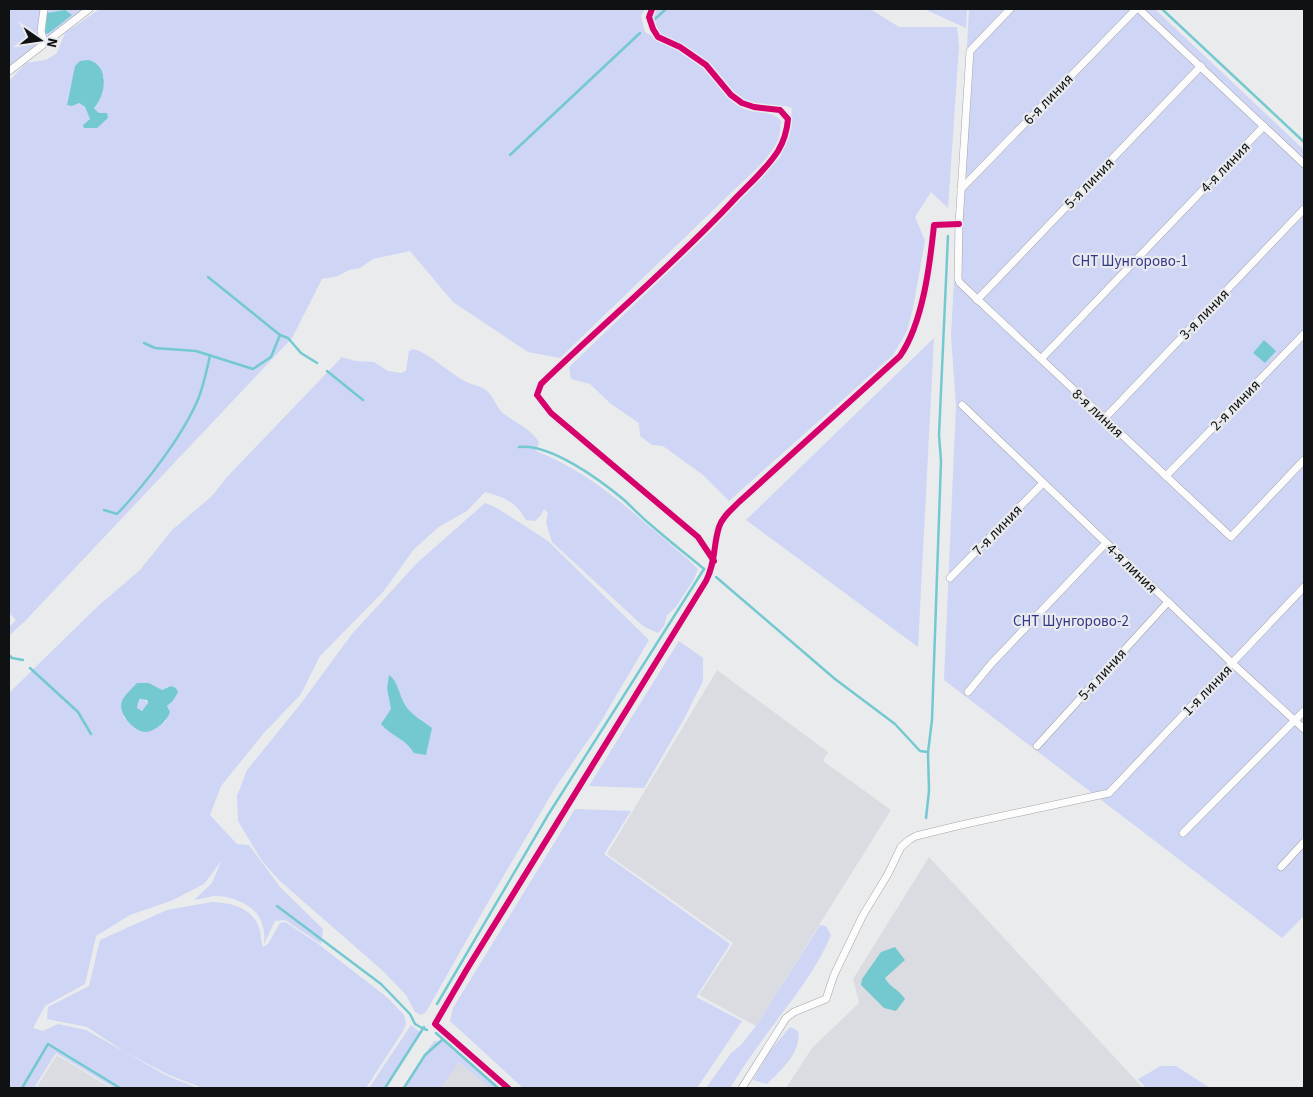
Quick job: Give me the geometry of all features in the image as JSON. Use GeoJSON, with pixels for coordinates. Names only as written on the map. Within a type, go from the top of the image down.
{"type":"FeatureCollection","features":[{"type":"Feature","properties":{"kind":"street"},"geometry":{"type":"LineString","coordinates":[[44,9],[41,31],[44,43]]}},
{"type":"Feature","properties":{"kind":"street"},"geometry":{"type":"LineString","coordinates":[[9,71],[89,9]]}},
{"type":"Feature","properties":{"kind":"street"},"geometry":{"type":"LineString","coordinates":[[652,9],[649,16],[658,37],[680,47],[706,65],[731,95],[742,103],[754,107],[780,110],[788,119],[787,129],[777,152],[710,225],[541,384],[537,395],[551,413],[698,537],[714,561]]}},
{"type":"Feature","properties":{"kind":"street"},"geometry":{"type":"LineString","coordinates":[[508,1088],[435,1024],[706,581],[714,561],[719,526],[727,514],[900,356],[908,344],[915,329],[930,256],[934,225],[959,224],[970,51],[1010,9]]}},
{"type":"Feature","properties":{"kind":"street"},"geometry":{"type":"LineString","coordinates":[[1138,9],[1304,164]]}},
{"type":"Feature","properties":{"kind":"street","name":"6-я линия"},"geometry":{"type":"LineString","coordinates":[[961,189],[1138,9]]}},
{"type":"Feature","properties":{"kind":"street","name":"5-я линия"},"geometry":{"type":"LineString","coordinates":[[977,300],[1201,66]]}},
{"type":"Feature","properties":{"kind":"street","name":"4-я линия"},"geometry":{"type":"LineString","coordinates":[[1041,359],[1264,126]]}},
{"type":"Feature","properties":{"kind":"street","name":"3-я линия"},"geometry":{"type":"LineString","coordinates":[[1104,419],[1304,209]]}},
{"type":"Feature","properties":{"kind":"street","name":"8-я линия"},"geometry":{"type":"LineString","coordinates":[[959,224],[958,279],[960,283],[1231,537],[1304,460]]}},
{"type":"Feature","properties":{"kind":"street","name":"2-я линия"},"geometry":{"type":"LineString","coordinates":[[1166,476],[1304,334]]}},
{"type":"Feature","properties":{"kind":"street","name":"4-я линия"},"geometry":{"type":"LineString","coordinates":[[962,405],[1232,663],[1304,729]]}},
{"type":"Feature","properties":{"kind":"street","name":"7-я линия"},"geometry":{"type":"LineString","coordinates":[[950,578],[1043,483]]}},
{"type":"Feature","properties":{"kind":"street"},"geometry":{"type":"LineString","coordinates":[[968,692],[991,664],[1106,543]]}},
{"type":"Feature","properties":{"kind":"street","name":"1-я линия"},"geometry":{"type":"LineString","coordinates":[[742,1088],[786,1018],[794,1012],[826,999],[834,975],[863,915],[888,874],[901,847],[916,836],[1109,793],[1304,587]]}},
{"type":"Feature","properties":{"kind":"street","name":"5-я линия"},"geometry":{"type":"LineString","coordinates":[[1037,746],[1168,602]]}},
{"type":"Feature","properties":{"kind":"street"},"geometry":{"type":"LineString","coordinates":[[1183,833],[1304,711]]}},
{"type":"Feature","properties":{"kind":"street"},"geometry":{"type":"LineString","coordinates":[[1281,868],[1304,842]]}},
{"type":"Feature","properties":{"kind":"shaded area"},"geometry":{"type":"Polygon","coordinates":[[[65,10],[72,15],[45,34],[47,13],[65,10]]]}},
{"type":"Feature","properties":{"kind":"shaded area"},"geometry":{"type":"Polygon","coordinates":[[[89,60],[96,63],[100,68],[104,82],[101,96],[94,108],[99,113],[107,113],[108,118],[97,128],[84,128],[83,125],[90,119],[85,107],[79,103],[72,106],[67,105],[75,66],[80,61],[89,60]]]}},
{"type":"Feature","properties":{"kind":"shaded area"},"geometry":{"type":"Polygon","coordinates":[[[1264,340],[1276,351],[1265,363],[1253,353],[1264,340]]]}},
{"type":"Feature","properties":{"kind":"shaded area"},"geometry":{"type":"Polygon","coordinates":[[[717,670],[828,752],[823,761],[891,810],[756,1026],[699,995],[733,943],[607,854],[717,670]]]}},
{"type":"Feature","properties":{"kind":"shaded area"},"geometry":{"type":"Polygon","coordinates":[[[389,675],[398,688],[408,709],[432,728],[426,755],[414,753],[407,744],[381,724],[391,709],[387,688],[389,675]]]}},
{"type":"Feature","properties":{"kind":"shaded area"},"geometry":{"type":"Polygon","coordinates":[[[137,683],[149,683],[162,690],[171,686],[176,688],[178,692],[173,701],[167,706],[170,712],[166,719],[157,728],[146,732],[136,729],[128,721],[124,716],[121,706],[123,699],[137,683]],[[140,699],[137,708],[142,711],[148,703],[147,700],[140,699]]]}},
{"type":"Feature","properties":{"kind":"shaded area"},"geometry":{"type":"Polygon","coordinates":[[[929,857],[1143,1088],[786,1088],[812,1048],[859,1003],[853,979],[929,857]]]}},
{"type":"Feature","properties":{"kind":"shaded area"},"geometry":{"type":"Polygon","coordinates":[[[895,947],[905,960],[885,978],[905,999],[896,1011],[884,1008],[861,985],[862,979],[881,952],[895,947]]]}},
{"type":"Feature","properties":{"kind":"shaded area"},"geometry":{"type":"Polygon","coordinates":[[[57,1055],[111,1088],[36,1088],[57,1055]]]}},
{"type":"Feature","properties":{"kind":"shaded area"},"geometry":{"type":"Polygon","coordinates":[[[459,1062],[489,1088],[441,1088],[459,1062]]]}},
{"type":"Feature","properties":{"kind":"green space"},"geometry":{"type":"Polygon","coordinates":[[[9,9],[89,9],[9,71],[9,9]]]}},
{"type":"Feature","properties":{"kind":"green space"},"geometry":{"type":"Polygon","coordinates":[[[100,9],[645,9],[641,16],[645,32],[702,65],[731,100],[742,108],[777,117],[781,121],[780,133],[770,154],[759,166],[560,358],[528,352],[453,302],[410,251],[373,259],[360,268],[349,270],[338,276],[322,279],[292,338],[9,636],[9,627],[16,620],[9,613],[9,81],[26,63],[46,60],[57,53],[65,33],[100,9]],[[104,76],[72,81],[67,104],[79,103],[85,107],[90,119],[83,125],[104,113],[99,113],[94,108],[101,98],[104,76]]]}},
{"type":"Feature","properties":{"kind":"green space"},"geometry":{"type":"Polygon","coordinates":[[[654,9],[870,9],[899,27],[957,27],[959,46],[948,208],[931,192],[915,217],[925,241],[907,331],[893,355],[729,501],[703,475],[663,446],[652,445],[640,436],[639,423],[611,404],[590,384],[571,379],[569,367],[711,231],[780,157],[790,129],[792,108],[786,106],[754,105],[743,101],[732,93],[716,74],[660,36],[651,17],[654,9]]]}},
{"type":"Feature","properties":{"kind":"green space"},"geometry":{"type":"Polygon","coordinates":[[[924,9],[967,9],[966,28],[924,9]]]}},
{"type":"Feature","properties":{"kind":"green space"},"geometry":{"type":"Polygon","coordinates":[[[969,9],[1155,9],[1304,150],[1304,916],[1282,938],[944,680],[956,406],[951,335],[969,9]]]}},
{"type":"Feature","properties":{"kind":"green space"},"geometry":{"type":"Polygon","coordinates":[[[934,338],[918,647],[746,520],[934,338]]]}},
{"type":"Feature","properties":{"kind":"green space"},"geometry":{"type":"Polygon","coordinates":[[[413,349],[420,352],[455,375],[487,391],[503,413],[527,429],[535,437],[539,442],[536,451],[585,476],[629,509],[698,569],[693,581],[675,608],[667,615],[664,626],[658,633],[643,626],[552,542],[546,523],[548,513],[544,509],[535,521],[526,520],[513,504],[485,492],[467,511],[440,526],[414,549],[383,592],[320,656],[301,694],[264,733],[221,786],[210,815],[237,844],[249,845],[280,887],[323,929],[321,944],[285,920],[275,921],[264,944],[264,930],[261,920],[245,904],[220,896],[194,900],[212,883],[222,860],[204,884],[173,900],[130,915],[96,936],[85,984],[45,1006],[33,1028],[43,1031],[58,1024],[86,1030],[167,1076],[198,1088],[114,1088],[56,1053],[34,1088],[9,1088],[9,693],[97,607],[140,570],[172,530],[212,496],[227,477],[342,357],[355,361],[374,362],[388,371],[401,373],[406,371],[409,351],[413,349]],[[137,683],[123,698],[124,718],[144,730],[154,728],[166,721],[167,706],[174,701],[168,687],[162,690],[149,683],[137,683]]]}},
{"type":"Feature","properties":{"kind":"green space"},"geometry":{"type":"Polygon","coordinates":[[[485,503],[497,508],[548,541],[649,640],[600,723],[555,788],[426,1012],[421,1015],[415,1012],[406,995],[383,971],[280,881],[262,861],[238,821],[237,796],[247,770],[299,706],[352,634],[417,563],[485,503]]]}},
{"type":"Feature","properties":{"kind":"green space"},"geometry":{"type":"Polygon","coordinates":[[[679,641],[703,658],[703,681],[684,719],[644,788],[589,786],[679,641]]]}},
{"type":"Feature","properties":{"kind":"green space"},"geometry":{"type":"Polygon","coordinates":[[[142,699],[148,705],[142,711],[136,705],[142,699]]]}},
{"type":"Feature","properties":{"kind":"green space"},"geometry":{"type":"Polygon","coordinates":[[[575,809],[631,811],[604,854],[730,944],[696,997],[742,1021],[697,1088],[523,1088],[450,1021],[453,1008],[575,809]]]}},
{"type":"Feature","properties":{"kind":"green space"},"geometry":{"type":"Polygon","coordinates":[[[212,902],[228,904],[248,912],[257,923],[263,947],[268,944],[280,923],[285,922],[317,943],[388,998],[404,1015],[406,1024],[403,1031],[366,1088],[203,1088],[169,1075],[125,1052],[87,1027],[47,1019],[48,1007],[89,986],[100,940],[167,910],[212,902]]]}},
{"type":"Feature","properties":{"kind":"green space"},"geometry":{"type":"Polygon","coordinates":[[[820,925],[826,926],[831,935],[815,967],[754,1051],[730,1088],[706,1088],[731,1053],[741,1045],[756,1026],[820,925]]]}},
{"type":"Feature","properties":{"kind":"green space"},"geometry":{"type":"Polygon","coordinates":[[[411,1025],[420,1032],[384,1088],[369,1088],[411,1025]]]}},
{"type":"Feature","properties":{"kind":"green space"},"geometry":{"type":"Polygon","coordinates":[[[790,1027],[798,1031],[797,1046],[794,1053],[767,1084],[753,1080],[769,1052],[790,1027]]]}},
{"type":"Feature","properties":{"kind":"green space"},"geometry":{"type":"Polygon","coordinates":[[[434,1041],[444,1041],[500,1088],[489,1088],[459,1062],[441,1088],[402,1088],[434,1041]]]}},
{"type":"Feature","properties":{"kind":"green space"},"geometry":{"type":"Polygon","coordinates":[[[1161,1066],[1176,1066],[1210,1088],[1146,1088],[1138,1079],[1161,1066]]]}},
{"type":"Feature","properties":{"kind":"waterway"},"geometry":{"type":"LineString","coordinates":[[655,19],[666,9]]}},
{"type":"Feature","properties":{"kind":"waterway"},"geometry":{"type":"LineString","coordinates":[[1162,9],[1304,142]]}},
{"type":"Feature","properties":{"kind":"waterway"},"geometry":{"type":"LineString","coordinates":[[510,155],[640,33]]}},
{"type":"Feature","properties":{"kind":"waterway"},"geometry":{"type":"LineString","coordinates":[[926,818],[929,791],[928,752],[932,720],[941,461],[939,435],[948,236]]}},
{"type":"Feature","properties":{"kind":"waterway"},"geometry":{"type":"LineString","coordinates":[[208,277],[280,335],[288,338],[301,353],[317,363]]}},
{"type":"Feature","properties":{"kind":"waterway"},"geometry":{"type":"LineString","coordinates":[[144,343],[155,348],[196,351],[253,369],[271,357],[280,335]]}},
{"type":"Feature","properties":{"kind":"waterway"},"geometry":{"type":"LineString","coordinates":[[104,510],[117,514],[150,476],[171,447],[198,399],[210,356]]}},
{"type":"Feature","properties":{"kind":"waterway"},"geometry":{"type":"LineString","coordinates":[[327,371],[363,400]]}},
{"type":"Feature","properties":{"kind":"waterway"},"geometry":{"type":"LineString","coordinates":[[519,447],[531,447],[545,451],[574,464],[588,473],[623,499],[647,522],[704,569]]}},
{"type":"Feature","properties":{"kind":"waterway"},"geometry":{"type":"LineString","coordinates":[[437,1004],[548,815],[704,569]]}},
{"type":"Feature","properties":{"kind":"waterway"},"geometry":{"type":"LineString","coordinates":[[716,577],[835,679],[895,724],[920,751],[928,752]]}},
{"type":"Feature","properties":{"kind":"waterway"},"geometry":{"type":"LineString","coordinates":[[10,656],[23,660]]}},
{"type":"Feature","properties":{"kind":"waterway"},"geometry":{"type":"LineString","coordinates":[[30,668],[78,712],[91,734]]}},
{"type":"Feature","properties":{"kind":"waterway"},"geometry":{"type":"LineString","coordinates":[[277,906],[381,984],[410,1014],[415,1024],[427,1030]]}},
{"type":"Feature","properties":{"kind":"waterway"},"geometry":{"type":"LineString","coordinates":[[385,1088],[424,1027]]}},
{"type":"Feature","properties":{"kind":"waterway"},"geometry":{"type":"LineString","coordinates":[[436,1033],[498,1088]]}},
{"type":"Feature","properties":{"kind":"waterway"},"geometry":{"type":"LineString","coordinates":[[404,1088],[425,1055],[443,1039]]}},
{"type":"Feature","properties":{"kind":"waterway"},"geometry":{"type":"LineString","coordinates":[[22,1088],[48,1044],[120,1088]]}},
{"type":"Feature","properties":{"kind":"cycle path"},"geometry":{"type":"LineString","coordinates":[[652,9],[649,17],[658,37],[680,47],[706,65],[731,95],[742,103],[754,107],[780,110],[788,119],[785,136],[778,151],[756,178],[686,249],[541,384],[537,395],[551,413],[698,537],[714,561]]}},
{"type":"Feature","properties":{"kind":"cycle path"},"geometry":{"type":"LineString","coordinates":[[508,1088],[435,1024],[706,581],[722,520],[739,502],[900,356],[908,342],[920,310],[928,275],[934,225],[959,224]]}},
{"type":"Feature","properties":{"kind":"park label","name":"СНТ Шунгорово-1"},"geometry":{"type":"Point","coordinates":[1130,261]}},
{"type":"Feature","properties":{"kind":"park label","name":"СНТ Шунгорово-2"},"geometry":{"type":"Point","coordinates":[1071,621]}}]}
